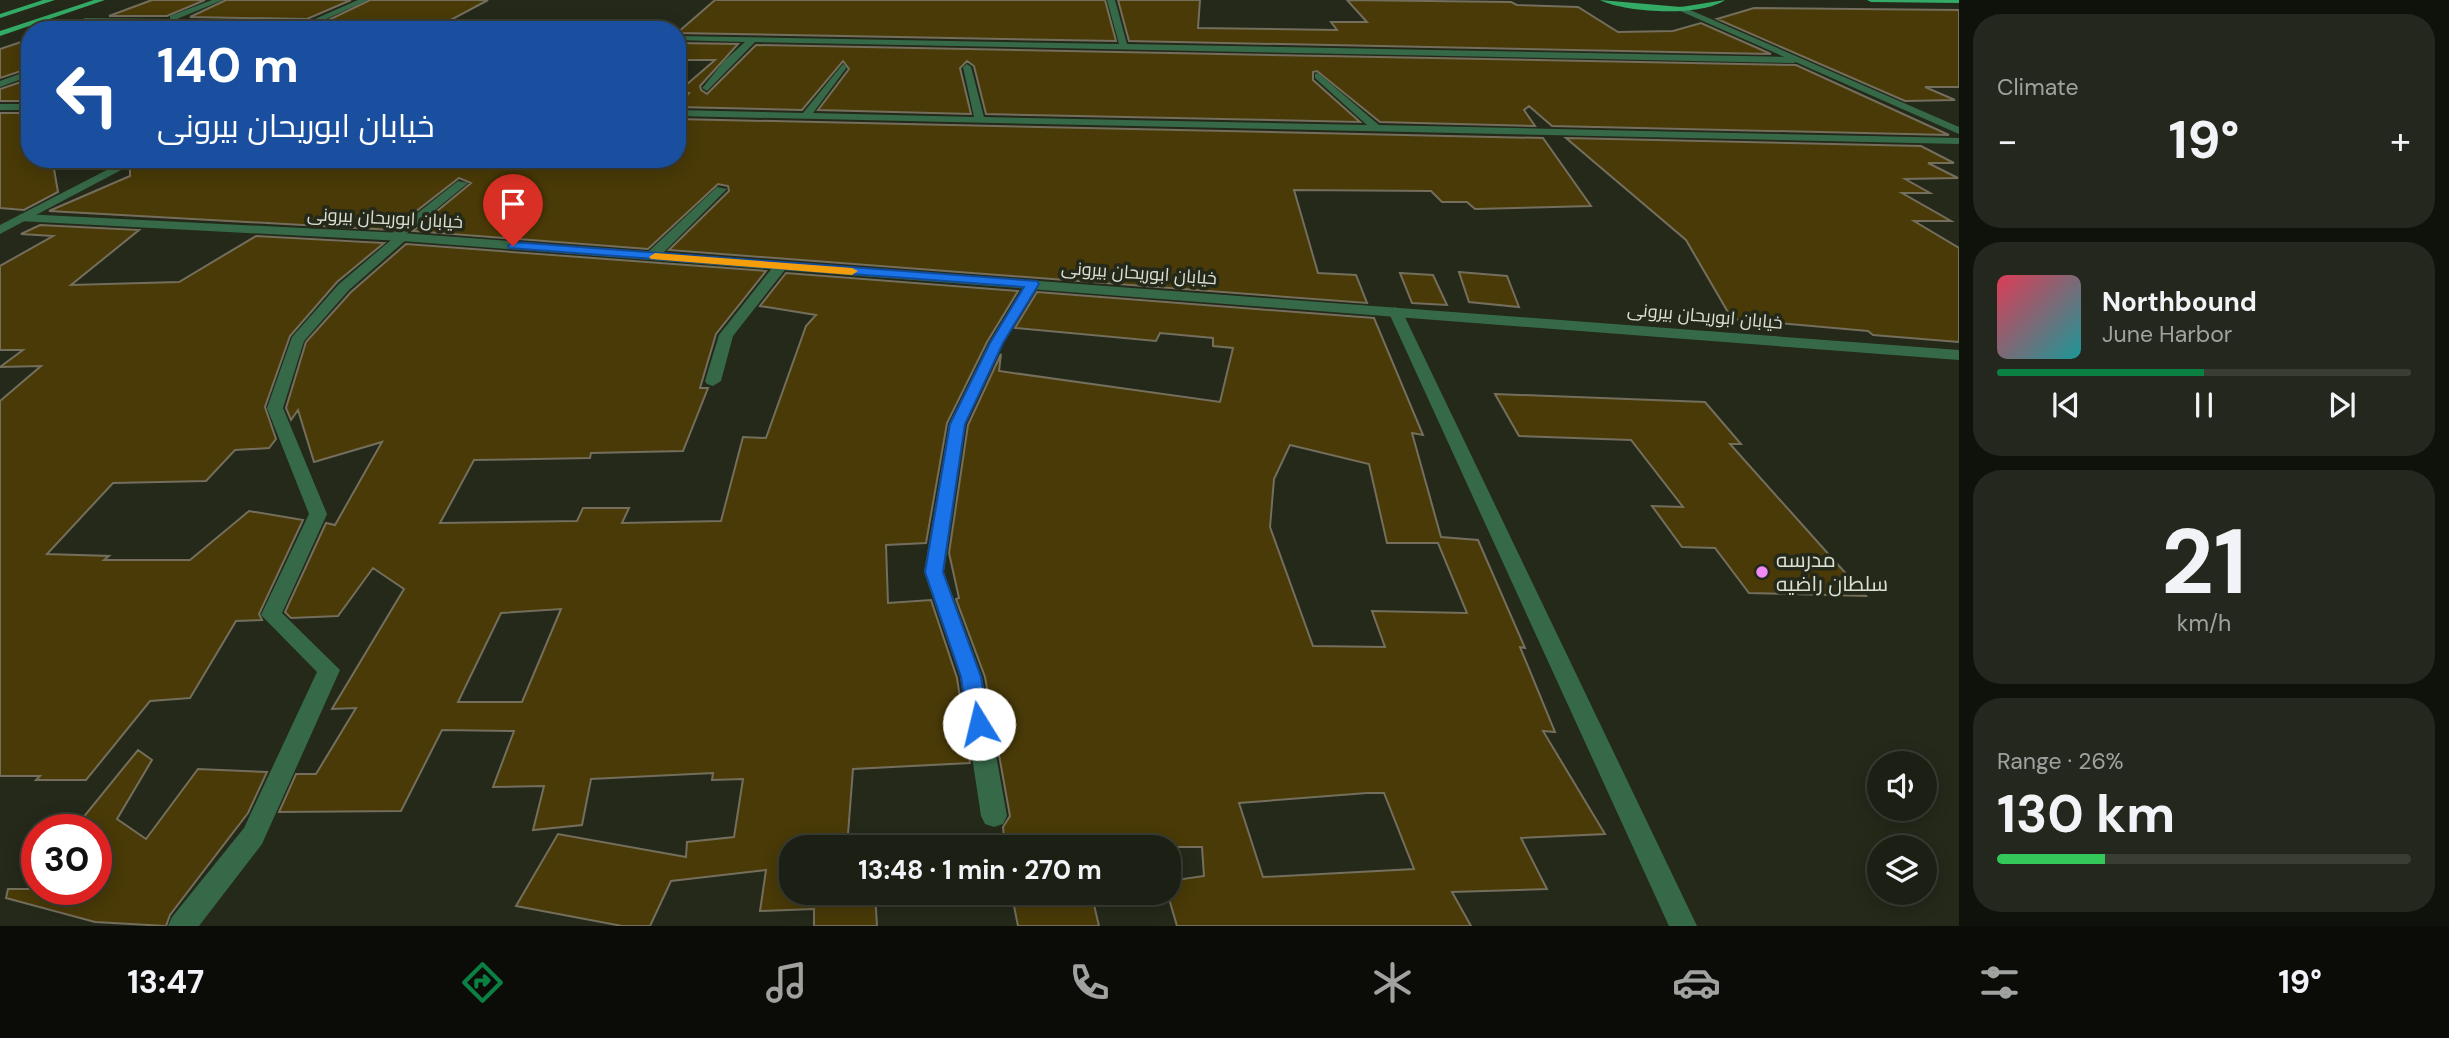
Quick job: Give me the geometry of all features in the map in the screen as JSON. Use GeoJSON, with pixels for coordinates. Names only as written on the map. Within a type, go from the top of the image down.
{"type":"FeatureCollection","features":[{"type":"Feature","properties":{"kind":"main road"},"geometry":{"type":"LineString","coordinates":[[0,16],[51,0]]}},
{"type":"Feature","properties":{"kind":"main road"},"geometry":{"type":"LineString","coordinates":[[39,21],[101,0]]}},
{"type":"Feature","properties":{"kind":"main road"},"geometry":{"type":"LineString","coordinates":[[1604,0],[1681,8],[1713,5],[1721,0]]}},
{"type":"Feature","properties":{"kind":"main road"},"geometry":{"type":"LineString","coordinates":[[1871,0],[1959,1]]}},
{"type":"Feature","properties":{"kind":"main road"},"geometry":{"type":"LineString","coordinates":[[0,34],[21,27]]}},
{"type":"Feature","properties":{"kind":"street"},"geometry":{"type":"LineString","coordinates":[[85,20],[164,21],[219,0]]}},
{"type":"Feature","properties":{"kind":"street"},"geometry":{"type":"LineString","coordinates":[[316,21],[364,0]]}},
{"type":"Feature","properties":{"kind":"street"},"geometry":{"type":"LineString","coordinates":[[1111,0],[1124,47]]}},
{"type":"Feature","properties":{"kind":"street"},"geometry":{"type":"LineString","coordinates":[[1681,8],[1959,131]]}},
{"type":"Feature","properties":{"kind":"street"},"geometry":{"type":"LineString","coordinates":[[686,38],[1794,60]]}},
{"type":"Feature","properties":{"kind":"street"},"geometry":{"type":"LineString","coordinates":[[707,88],[727,63],[753,39]]}},
{"type":"Feature","properties":{"kind":"street"},"geometry":{"type":"LineString","coordinates":[[806,116],[844,67]]}},
{"type":"Feature","properties":{"kind":"street"},"geometry":{"type":"LineString","coordinates":[[967,67],[980,120]]}},
{"type":"Feature","properties":{"kind":"street"},"geometry":{"type":"LineString","coordinates":[[0,84],[21,76]]}},
{"type":"Feature","properties":{"kind":"street"},"geometry":{"type":"LineString","coordinates":[[1318,76],[1376,128]]}},
{"type":"Feature","properties":{"kind":"street"},"geometry":{"type":"LineString","coordinates":[[0,107],[21,107]]}},
{"type":"Feature","properties":{"kind":"street"},"geometry":{"type":"LineString","coordinates":[[686,113],[1959,141]]}},
{"type":"Feature","properties":{"kind":"street"},"geometry":{"type":"LineString","coordinates":[[0,230],[120,168]]}},
{"type":"Feature","properties":{"kind":"street"},"geometry":{"type":"LineString","coordinates":[[182,926],[253,836],[328,670],[271,615],[317,514],[275,408],[298,340],[344,287],[463,183]]}},
{"type":"Feature","properties":{"kind":"street"},"geometry":{"type":"LineString","coordinates":[[652,256],[721,190]]}},
{"type":"Feature","properties":{"kind":"street","name":"خیابان ابوریحان بیرونی"},"geometry":{"type":"LineString","coordinates":[[23,218],[399,237],[1959,355]]}},
{"type":"Feature","properties":{"kind":"street"},"geometry":{"type":"LineString","coordinates":[[713,381],[726,335],[781,266]]}},
{"type":"Feature","properties":{"kind":"street"},"geometry":{"type":"LineString","coordinates":[[993,817],[971,677],[934,572],[957,424],[996,343],[1032,284]]}},
{"type":"Feature","properties":{"kind":"street"},"geometry":{"type":"LineString","coordinates":[[1395,311],[1683,926]]}},
{"type":"Feature","properties":{"kind":"building"},"geometry":{"type":"Polygon","coordinates":[[[152,0],[205,0],[167,16],[109,16],[152,0]]]}},
{"type":"Feature","properties":{"kind":"building"},"geometry":{"type":"Polygon","coordinates":[[[226,0],[351,0],[307,19],[190,17],[226,0]]]}},
{"type":"Feature","properties":{"kind":"building"},"geometry":{"type":"Polygon","coordinates":[[[370,0],[488,0],[449,21],[326,21],[370,0]]]}},
{"type":"Feature","properties":{"kind":"building"},"geometry":{"type":"Polygon","coordinates":[[[715,0],[1105,0],[1116,41],[686,33],[686,25],[715,0]]]}},
{"type":"Feature","properties":{"kind":"building"},"geometry":{"type":"Polygon","coordinates":[[[1118,0],[1200,0],[1198,28],[1337,30],[1331,22],[1367,22],[1347,0],[1511,2],[1517,5],[1578,7],[1618,32],[1673,31],[1701,23],[1771,54],[1129,41],[1118,0]]]}},
{"type":"Feature","properties":{"kind":"building"},"geometry":{"type":"Polygon","coordinates":[[[1754,8],[1959,10],[1959,87],[1925,87],[1955,100],[1905,101],[1717,19],[1754,8]]]}},
{"type":"Feature","properties":{"kind":"building"},"geometry":{"type":"Polygon","coordinates":[[[21,42],[21,71],[0,78],[0,49],[21,42]]]}},
{"type":"Feature","properties":{"kind":"building"},"geometry":{"type":"Polygon","coordinates":[[[686,43],[738,44],[700,86],[707,94],[756,45],[1796,65],[1949,135],[1552,126],[1529,106],[1524,110],[1535,126],[1380,122],[1317,71],[1313,72],[1313,80],[1360,122],[986,114],[974,66],[967,61],[960,68],[971,114],[818,110],[849,69],[843,61],[802,110],[686,107],[686,97],[689,93],[686,93],[686,85],[715,60],[686,60],[686,43]]]}},
{"type":"Feature","properties":{"kind":"building"},"geometry":{"type":"Polygon","coordinates":[[[21,82],[21,101],[0,101],[0,89],[21,82]]]}},
{"type":"Feature","properties":{"kind":"building"},"geometry":{"type":"Polygon","coordinates":[[[0,113],[21,113],[21,168],[54,169],[58,192],[24,210],[0,208],[0,113]]]}},
{"type":"Feature","properties":{"kind":"building"},"geometry":{"type":"Polygon","coordinates":[[[686,119],[1543,138],[1591,206],[1475,209],[1467,202],[1442,202],[1431,191],[1294,190],[1318,273],[1356,275],[1367,303],[669,250],[729,191],[728,186],[718,184],[648,249],[413,231],[471,183],[459,178],[392,230],[49,211],[130,176],[130,168],[686,168],[686,119]]]}},
{"type":"Feature","properties":{"kind":"building"},"geometry":{"type":"Polygon","coordinates":[[[1566,138],[1921,146],[1954,163],[1928,163],[1958,178],[1905,179],[1930,193],[1902,193],[1951,221],[1914,221],[1959,248],[1959,342],[1732,319],[1686,240],[1566,138]]]}},
{"type":"Feature","properties":{"kind":"building"},"geometry":{"type":"Polygon","coordinates":[[[40,225],[139,230],[71,285],[179,282],[256,236],[384,243],[337,282],[290,336],[265,407],[276,439],[269,448],[235,450],[206,481],[113,483],[47,554],[109,556],[104,560],[190,560],[249,511],[303,520],[259,614],[262,620],[236,621],[190,698],[150,701],[86,780],[36,780],[40,776],[0,776],[0,401],[41,366],[0,367],[23,350],[0,350],[0,266],[53,236],[21,234],[40,225]]]}},
{"type":"Feature","properties":{"kind":"building"},"geometry":{"type":"Polygon","coordinates":[[[406,244],[766,271],[716,334],[700,388],[708,388],[683,451],[591,453],[590,458],[474,460],[440,523],[577,521],[583,508],[629,508],[622,523],[721,521],[743,437],[766,438],[806,326],[816,315],[760,306],[786,273],[1018,291],[987,342],[947,423],[926,543],[886,545],[888,603],[931,600],[957,678],[970,763],[853,769],[848,835],[779,835],[779,905],[876,905],[877,926],[814,926],[814,909],[760,911],[766,870],[671,881],[650,926],[622,926],[516,906],[558,834],[686,857],[687,842],[734,837],[743,779],[712,780],[713,773],[591,779],[582,825],[533,830],[544,786],[493,787],[514,731],[442,730],[401,811],[279,812],[296,774],[316,774],[356,708],[332,709],[404,589],[373,568],[338,616],[291,618],[285,612],[326,523],[335,525],[382,442],[314,462],[298,410],[291,420],[286,408],[306,342],[351,292],[406,244]],[[561,609],[501,613],[458,702],[522,702],[561,609]]]}},
{"type":"Feature","properties":{"kind":"building"},"geometry":{"type":"Polygon","coordinates":[[[1459,272],[1507,276],[1519,307],[1469,302],[1459,272]]]}},
{"type":"Feature","properties":{"kind":"building"},"geometry":{"type":"Polygon","coordinates":[[[1400,273],[1433,275],[1447,305],[1412,303],[1400,273]]]}},
{"type":"Feature","properties":{"kind":"building"},"geometry":{"type":"Polygon","coordinates":[[[1037,292],[1374,318],[1423,435],[1412,433],[1441,537],[1478,540],[1525,648],[1520,647],[1555,732],[1543,731],[1605,834],[1521,838],[1547,889],[1452,892],[1471,926],[1177,926],[1171,905],[1181,905],[1181,879],[1204,876],[1202,847],[1181,847],[1181,835],[1004,835],[1003,827],[1010,816],[985,677],[956,599],[959,598],[949,553],[968,425],[1001,354],[999,371],[1220,402],[1233,348],[1213,346],[1213,338],[1160,333],[1156,341],[1015,328],[1037,292]],[[1290,445],[1274,479],[1270,527],[1313,646],[1385,647],[1372,611],[1467,613],[1438,543],[1387,543],[1369,464],[1290,445]],[[1384,793],[1239,803],[1263,877],[1414,869],[1384,793]]]}},
{"type":"Feature","properties":{"kind":"building"},"geometry":{"type":"Polygon","coordinates":[[[1495,394],[1705,402],[1741,444],[1730,444],[1866,596],[1749,593],[1715,548],[1682,547],[1652,506],[1683,507],[1631,440],[1519,436],[1495,394]]]}},
{"type":"Feature","properties":{"kind":"building"},"geometry":{"type":"Polygon","coordinates":[[[138,750],[152,760],[117,819],[146,839],[198,769],[267,772],[248,813],[170,915],[166,926],[95,922],[32,905],[112,905],[112,814],[86,814],[138,750]]]}},
{"type":"Feature","properties":{"kind":"building"},"geometry":{"type":"Polygon","coordinates":[[[8,889],[21,889],[21,902],[6,898],[8,889]]]}},
{"type":"Feature","properties":{"kind":"building"},"geometry":{"type":"Polygon","coordinates":[[[1014,905],[1094,905],[1099,926],[1018,926],[1014,905]]]}},
{"type":"Feature","properties":{"kind":"slow traffic"},"geometry":{"type":"LineString","coordinates":[[655,257],[852,271]]}},
{"type":"Feature","properties":{"kind":"place","name":"مدرسه سلطان راضیه"},"geometry":{"type":"Point","coordinates":[1762,572]}},
{"type":"Feature","properties":{"kind":"route"},"geometry":{"type":"LineString","coordinates":[[513,246],[1032,284],[996,343],[957,424],[934,572],[971,677],[979,724]]}}]}
